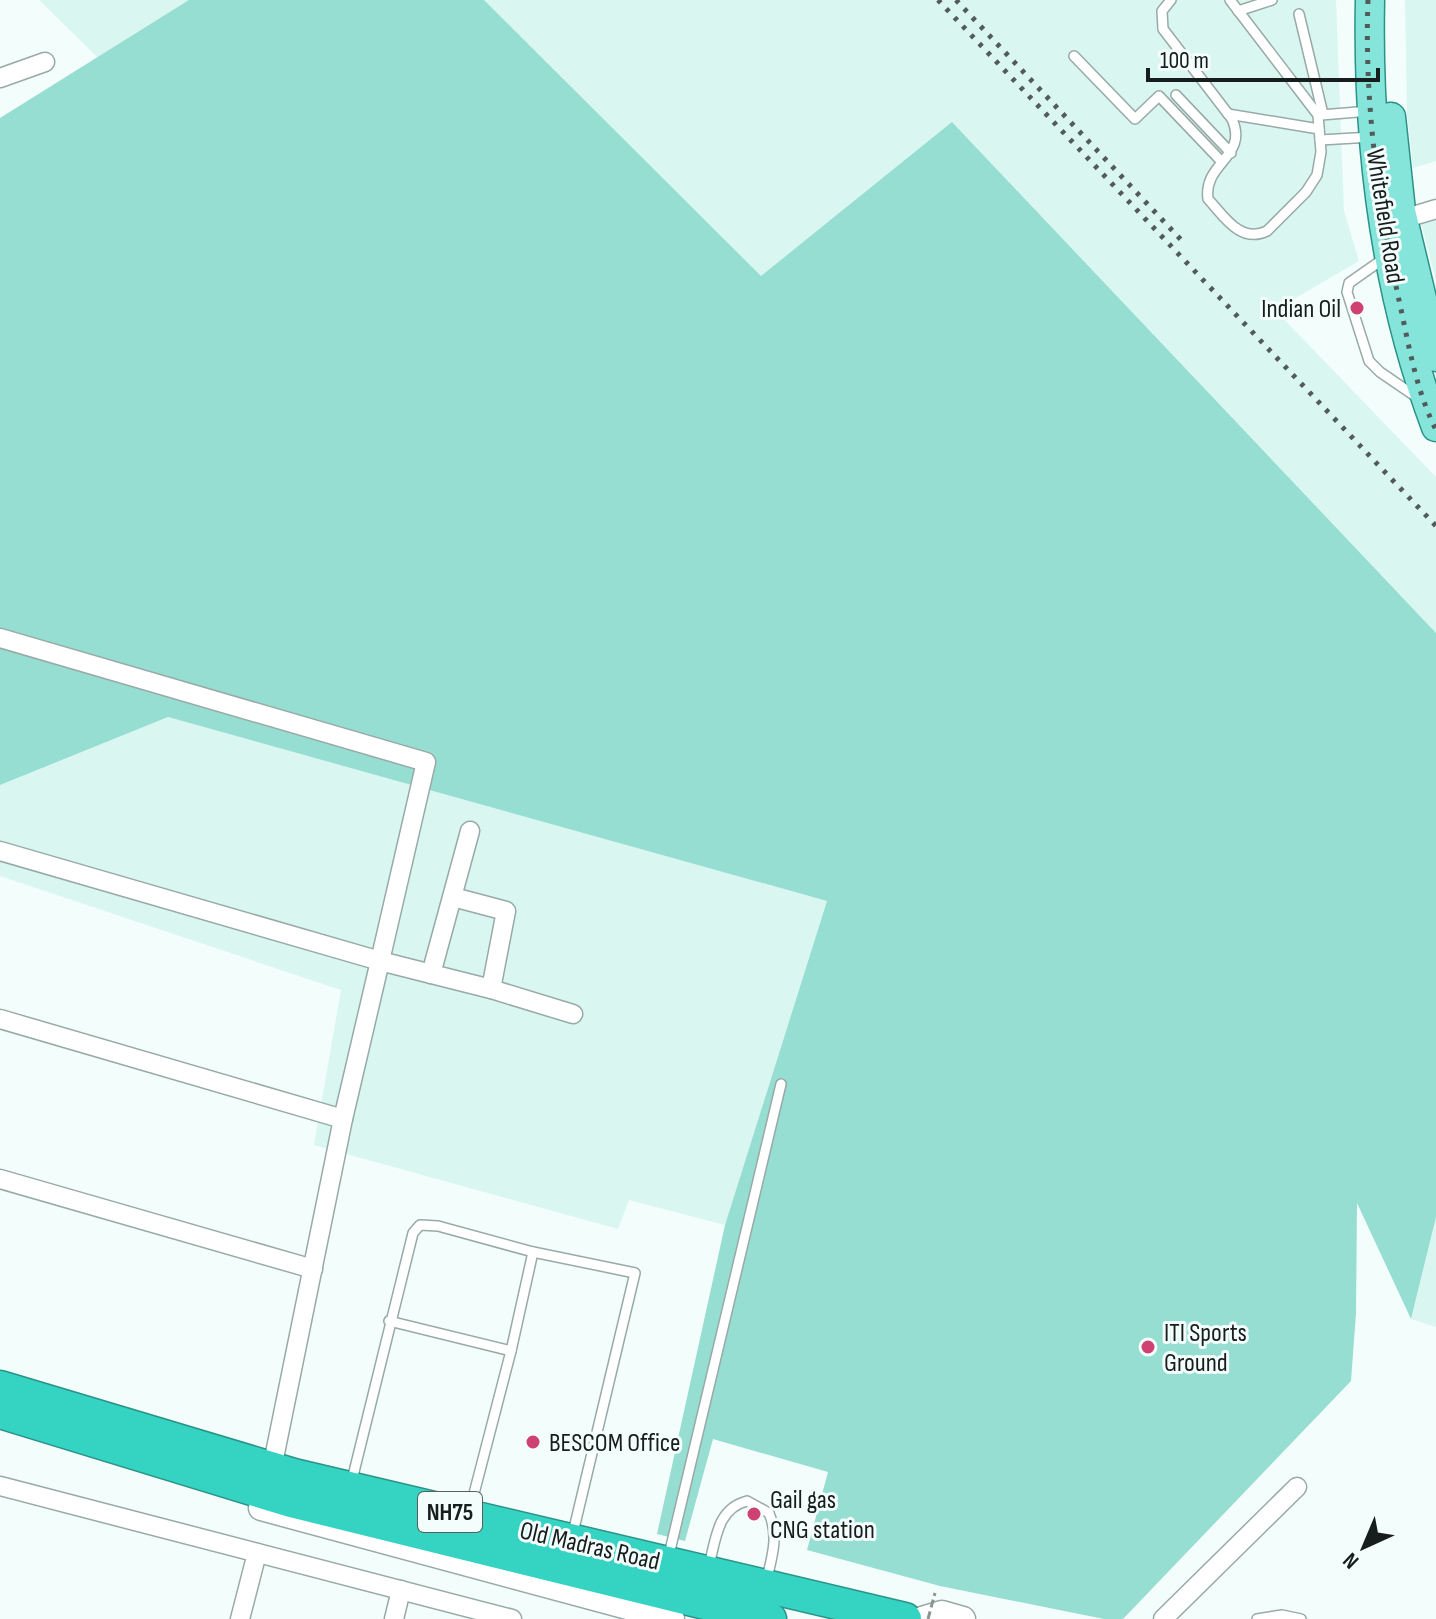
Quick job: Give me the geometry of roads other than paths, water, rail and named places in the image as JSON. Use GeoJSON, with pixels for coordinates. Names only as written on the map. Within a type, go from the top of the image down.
{"type":"FeatureCollection","features":[{"type":"Feature","properties":{"kind":"highway","name":"Old Madras Road"},"geometry":{"type":"LineString","coordinates":[[0,1387],[272,1468],[571,1542],[905,1619]]}},
{"type":"Feature","properties":{"kind":"highway","name":"Old Madras Road"},"geometry":{"type":"LineString","coordinates":[[0,1412],[291,1501],[770,1619]]}},
{"type":"Feature","properties":{"kind":"main road","name":"Whitefield Road"},"geometry":{"type":"LineString","coordinates":[[1370,0],[1372,124],[1381,212],[1407,333],[1432,416]]}},
{"type":"Feature","properties":{"kind":"main road","name":"Whitefield Road"},"geometry":{"type":"LineString","coordinates":[[1389,0],[1393,150],[1403,219],[1432,326],[1436,357]]}},
{"type":"Feature","properties":{"kind":"street"},"geometry":{"type":"LineString","coordinates":[[0,78],[45,62]]}},
{"type":"Feature","properties":{"kind":"street"},"geometry":{"type":"LineString","coordinates":[[1403,219],[1436,209]]}},
{"type":"Feature","properties":{"kind":"street"},"geometry":{"type":"LineString","coordinates":[[0,638],[426,762],[343,1119],[272,1468]]}},
{"type":"Feature","properties":{"kind":"street"},"geometry":{"type":"LineString","coordinates":[[431,974],[470,831]]}},
{"type":"Feature","properties":{"kind":"street"},"geometry":{"type":"LineString","coordinates":[[0,851],[573,1014]]}},
{"type":"Feature","properties":{"kind":"street"},"geometry":{"type":"LineString","coordinates":[[453,897],[506,911],[491,989]]}},
{"type":"Feature","properties":{"kind":"street"},"geometry":{"type":"LineString","coordinates":[[0,1019],[343,1119]]}},
{"type":"Feature","properties":{"kind":"street"},"geometry":{"type":"LineString","coordinates":[[0,1179],[313,1269]]}},
{"type":"Feature","properties":{"kind":"street"},"geometry":{"type":"LineString","coordinates":[[0,1429],[291,1517],[672,1619]]}},
{"type":"Feature","properties":{"kind":"street"},"geometry":{"type":"LineString","coordinates":[[0,1486],[512,1619]]}},
{"type":"Feature","properties":{"kind":"street"},"geometry":{"type":"LineString","coordinates":[[1163,1619],[1297,1487]]}},
{"type":"Feature","properties":{"kind":"street"},"geometry":{"type":"LineString","coordinates":[[240,1619],[257,1553]]}},
{"type":"Feature","properties":{"kind":"street"},"geometry":{"type":"LineString","coordinates":[[394,1619],[401,1590]]}},
{"type":"Feature","properties":{"kind":"street"},"geometry":{"type":"LineString","coordinates":[[922,1619],[942,1613],[963,1619]]}},
{"type":"Feature","properties":{"kind":"lane"},"geometry":{"type":"LineString","coordinates":[[1171,0],[1162,11],[1163,29],[1228,114],[1236,132],[1231,153],[1209,177],[1208,199],[1240,233],[1257,235],[1267,231],[1312,183],[1320,163],[1320,114],[1299,14]]}},
{"type":"Feature","properties":{"kind":"lane"},"geometry":{"type":"LineString","coordinates":[[1230,0],[1320,114],[1372,124]]}},
{"type":"Feature","properties":{"kind":"lane"},"geometry":{"type":"LineString","coordinates":[[1238,11],[1272,0]]}},
{"type":"Feature","properties":{"kind":"lane"},"geometry":{"type":"LineString","coordinates":[[1074,56],[1135,119],[1159,96],[1222,162]]}},
{"type":"Feature","properties":{"kind":"lane"},"geometry":{"type":"LineString","coordinates":[[1176,95],[1231,153]]}},
{"type":"Feature","properties":{"kind":"lane"},"geometry":{"type":"LineString","coordinates":[[1228,114],[1319,129]]}},
{"type":"Feature","properties":{"kind":"lane"},"geometry":{"type":"LineString","coordinates":[[1320,140],[1372,124]]}},
{"type":"Feature","properties":{"kind":"lane"},"geometry":{"type":"LineString","coordinates":[[1390,254],[1349,283],[1347,292],[1369,361],[1432,416]]}},
{"type":"Feature","properties":{"kind":"lane"},"geometry":{"type":"LineString","coordinates":[[667,1563],[781,1084]]}},
{"type":"Feature","properties":{"kind":"lane"},"geometry":{"type":"LineString","coordinates":[[350,1487],[389,1321],[413,1233],[420,1225],[438,1226],[533,1252],[635,1273],[571,1542]]}},
{"type":"Feature","properties":{"kind":"lane"},"geometry":{"type":"LineString","coordinates":[[468,1516],[533,1252]]}},
{"type":"Feature","properties":{"kind":"lane"},"geometry":{"type":"LineString","coordinates":[[389,1321],[511,1351]]}},
{"type":"Feature","properties":{"kind":"lane"},"geometry":{"type":"LineString","coordinates":[[707,1572],[722,1516],[734,1504],[747,1501],[769,1513],[775,1528],[775,1545],[765,1585]]}},
{"type":"Feature","properties":{"kind":"lane"},"geometry":{"type":"LineString","coordinates":[[1257,1619],[1282,1615],[1301,1619]]}},
{"type":"Feature","properties":{"kind":"railway"},"geometry":{"type":"LineString","coordinates":[[938,0],[1436,526]]}},
{"type":"Feature","properties":{"kind":"railway"},"geometry":{"type":"LineString","coordinates":[[956,0],[1185,244]]}},
{"type":"Feature","properties":{"kind":"railway"},"geometry":{"type":"LineString","coordinates":[[1368,0],[1368,79],[1380,197],[1412,358],[1424,402],[1436,430]]}},
{"type":"Feature","properties":{"kind":"place","name":"Indian Oil"},"geometry":{"type":"Point","coordinates":[1357,308]}},
{"type":"Feature","properties":{"kind":"place","name":"ITI Sports Ground"},"geometry":{"type":"Point","coordinates":[1148,1347]}},
{"type":"Feature","properties":{"kind":"place","name":"BESCOM Office"},"geometry":{"type":"Point","coordinates":[533,1442]}},
{"type":"Feature","properties":{"kind":"place","name":"Gail gas CNG station"},"geometry":{"type":"Point","coordinates":[754,1514]}}]}
